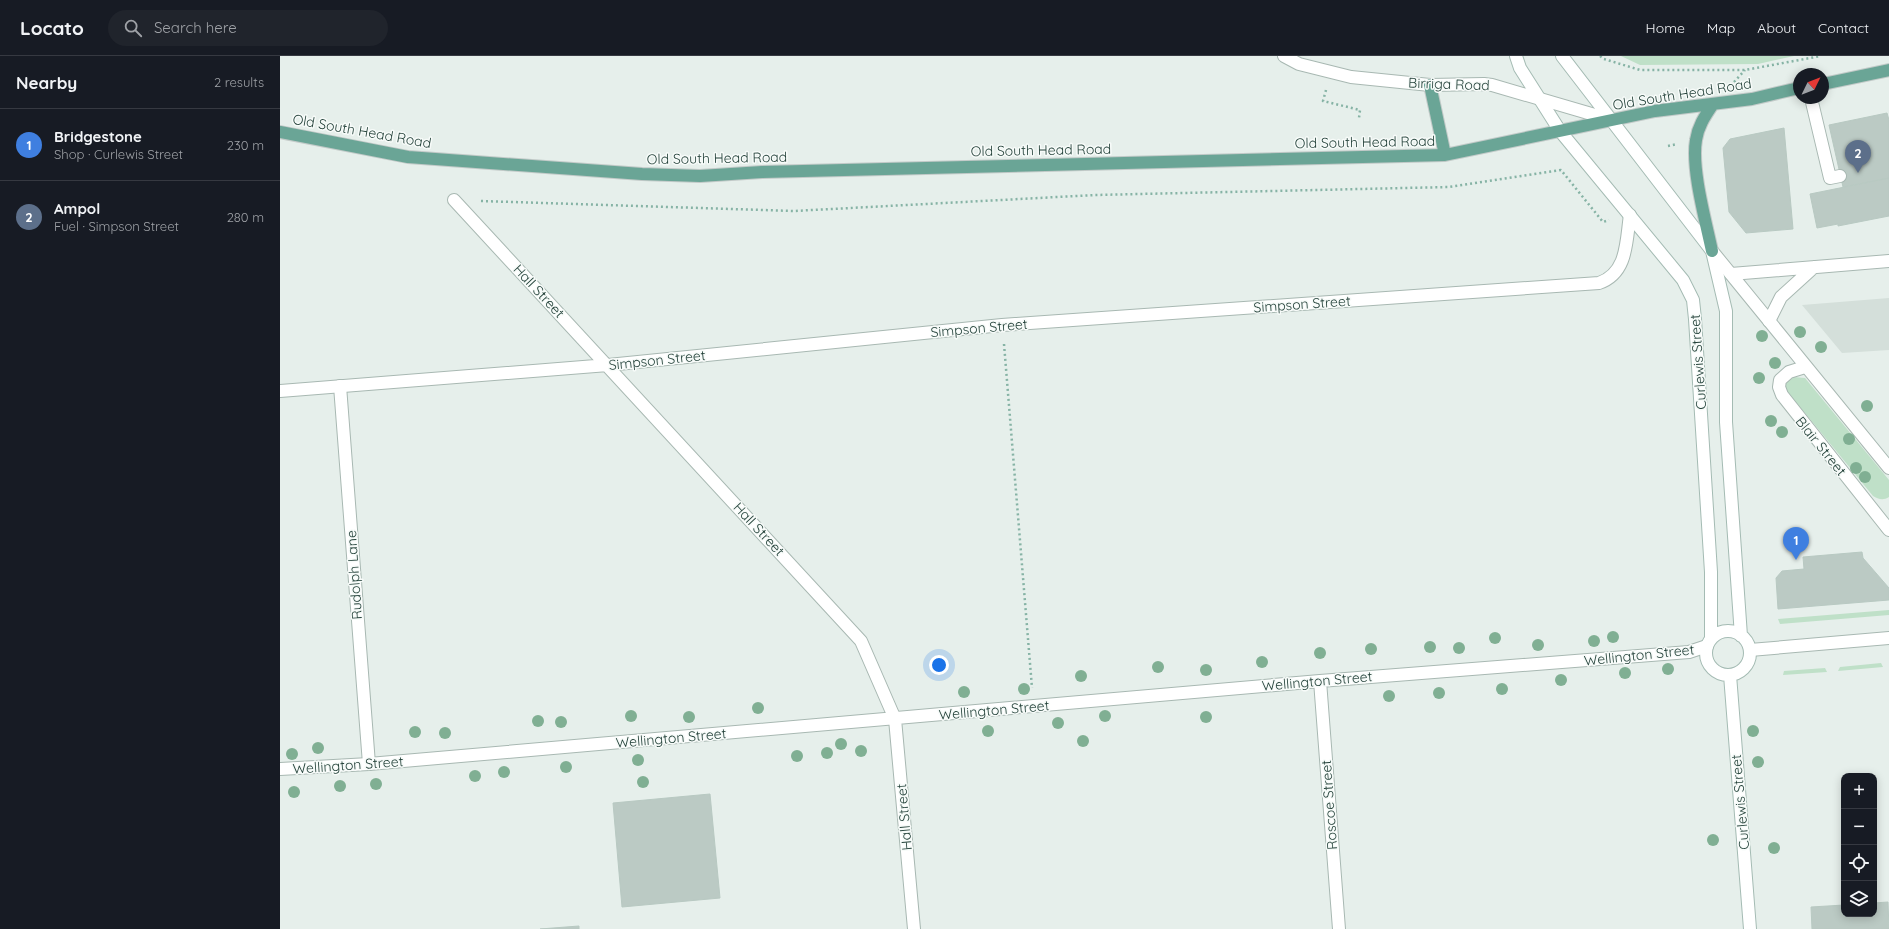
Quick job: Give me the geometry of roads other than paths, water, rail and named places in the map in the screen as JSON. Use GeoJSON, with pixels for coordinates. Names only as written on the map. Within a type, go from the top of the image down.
{"type":"FeatureCollection","features":[{"type":"Feature","properties":{"kind":"main road"},"geometry":{"type":"LineString","coordinates":[[1829,83],[1889,70]]}},
{"type":"Feature","properties":{"kind":"main road"},"geometry":{"type":"LineString","coordinates":[[1430,86],[1445,155]]}},
{"type":"Feature","properties":{"kind":"main road","name":"Old South Head Road"},"geometry":{"type":"LineString","coordinates":[[280,132],[408,157],[642,174],[700,176],[762,172],[1445,155],[1655,111],[1752,99],[1793,89]]}},
{"type":"Feature","properties":{"kind":"main road"},"geometry":{"type":"LineString","coordinates":[[1712,251],[1697,170],[1696,141],[1702,121],[1713,104]]}},
{"type":"Feature","properties":{"kind":"street","name":"Birriga Road"},"geometry":{"type":"LineString","coordinates":[[1284,56],[1299,64],[1351,77],[1430,86],[1484,84],[1612,120]]}},
{"type":"Feature","properties":{"kind":"street","name":"Curlewis Street"},"geometry":{"type":"LineString","coordinates":[[1516,56],[1520,68],[1560,131],[1683,280],[1694,304],[1711,564],[1709,643]]}},
{"type":"Feature","properties":{"kind":"street","name":"Curlewis Street"},"geometry":{"type":"LineString","coordinates":[[1562,56],[1712,251],[1726,311],[1726,422],[1742,636]]}},
{"type":"Feature","properties":{"kind":"street"},"geometry":{"type":"LineString","coordinates":[[1814,104],[1826,134],[1831,156],[1830,178],[1840,176]]}},
{"type":"Feature","properties":{"kind":"street","name":"Hall Street"},"geometry":{"type":"LineString","coordinates":[[454,200],[608,365],[861,641],[895,719],[914,929]]}},
{"type":"Feature","properties":{"kind":"street","name":"Simpson Street"},"geometry":{"type":"LineString","coordinates":[[280,391],[608,365],[1002,325],[1599,283],[1607,281],[1618,271],[1624,256],[1630,215]]}},
{"type":"Feature","properties":{"kind":"street"},"geometry":{"type":"LineString","coordinates":[[1712,251],[1805,367],[1889,468]]}},
{"type":"Feature","properties":{"kind":"street"},"geometry":{"type":"LineString","coordinates":[[1731,274],[1889,261]]}},
{"type":"Feature","properties":{"kind":"street"},"geometry":{"type":"LineString","coordinates":[[1768,321],[1781,297],[1814,267]]}},
{"type":"Feature","properties":{"kind":"street","name":"Blair Street"},"geometry":{"type":"LineString","coordinates":[[1805,367],[1789,372],[1780,380],[1782,395],[1888,528]]}},
{"type":"Feature","properties":{"kind":"street","name":"Rudolph Lane"},"geometry":{"type":"LineString","coordinates":[[340,386],[369,764]]}},
{"type":"Feature","properties":{"kind":"street"},"geometry":{"type":"LineString","coordinates":[[1726,631],[1734,632],[1742,636],[1747,642],[1750,650],[1749,659],[1745,667],[1730,675],[1721,674],[1713,670],[1708,663],[1706,655],[1709,643],[1718,634],[1726,631]]}},
{"type":"Feature","properties":{"kind":"street"},"geometry":{"type":"LineString","coordinates":[[1750,650],[1889,638]]}},
{"type":"Feature","properties":{"kind":"street","name":"Wellington Street"},"geometry":{"type":"LineString","coordinates":[[280,769],[369,764],[1320,681],[1689,652],[1709,643]]}},
{"type":"Feature","properties":{"kind":"street","name":"Curlewis Street"},"geometry":{"type":"LineString","coordinates":[[1730,675],[1750,929]]}},
{"type":"Feature","properties":{"kind":"street","name":"Roscoe Street"},"geometry":{"type":"LineString","coordinates":[[1320,681],[1339,929]]}},
{"type":"Feature","properties":{"kind":"place","name":"Ampol"},"geometry":{"type":"Point","coordinates":[1858,173]}},
{"type":"Feature","properties":{"kind":"place","name":"Bridgestone"},"geometry":{"type":"Point","coordinates":[1796,560]}}]}
